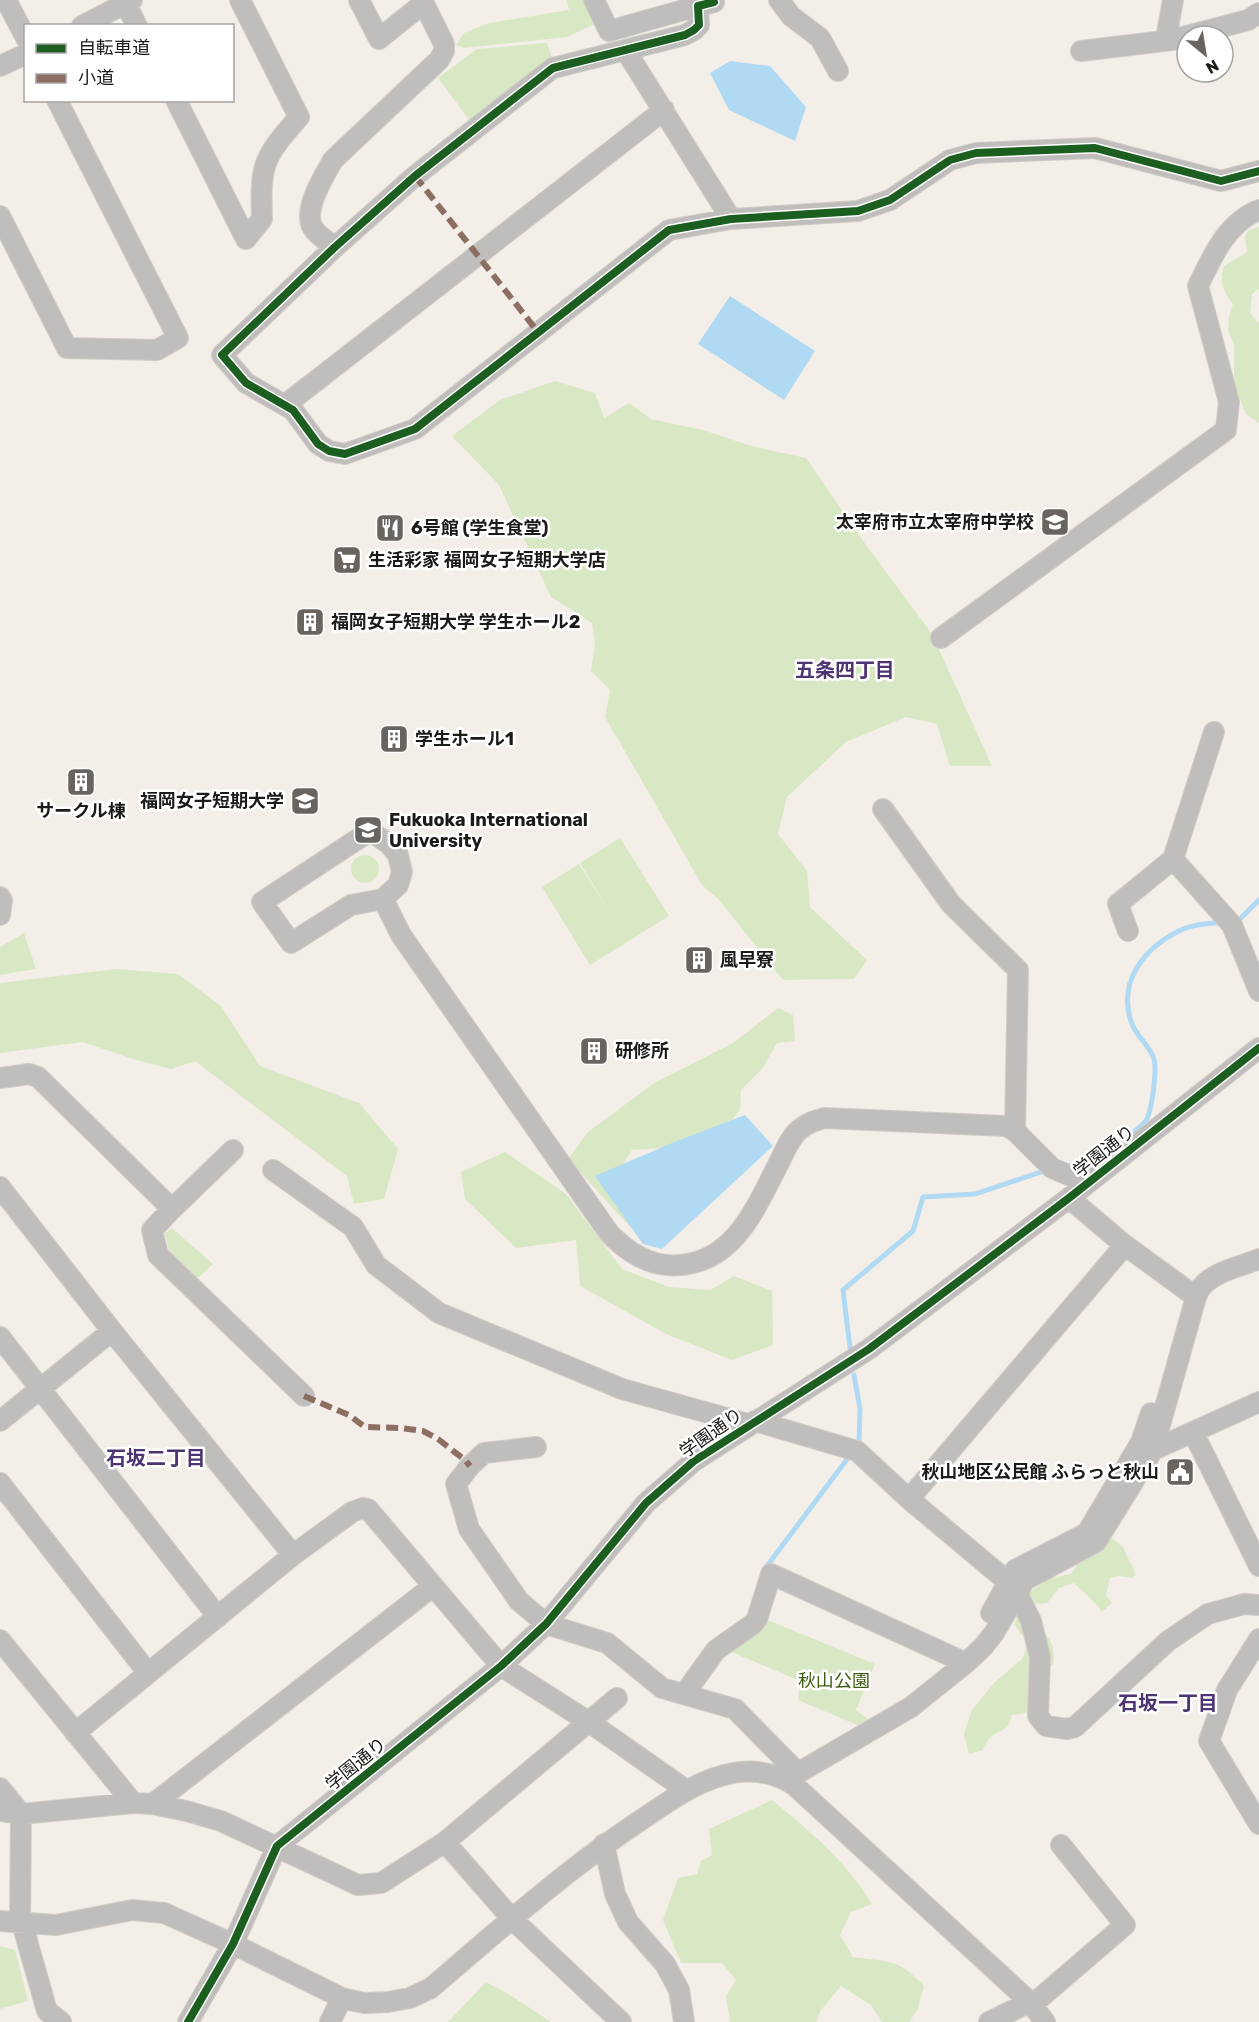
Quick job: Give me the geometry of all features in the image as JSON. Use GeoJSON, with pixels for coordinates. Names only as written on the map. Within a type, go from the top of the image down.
{"type":"FeatureCollection","features":[{"type":"Feature","properties":{"kind":"street"},"geometry":{"type":"LineString","coordinates":[[6,0],[24,34]]}},
{"type":"Feature","properties":{"kind":"street"},"geometry":{"type":"LineString","coordinates":[[177,102],[246,239],[262,219],[260,185],[264,165],[279,140],[299,117],[240,0]]}},
{"type":"Feature","properties":{"kind":"street"},"geometry":{"type":"LineString","coordinates":[[335,247],[311,226],[314,196],[333,160],[440,60],[444,51],[444,44],[423,2],[380,39],[359,0]]}},
{"type":"Feature","properties":{"kind":"street"},"geometry":{"type":"LineString","coordinates":[[594,0],[609,31],[706,3]]}},
{"type":"Feature","properties":{"kind":"street"},"geometry":{"type":"LineString","coordinates":[[779,0],[791,16],[820,38],[838,71]]}},
{"type":"Feature","properties":{"kind":"street"},"geometry":{"type":"LineString","coordinates":[[1172,40],[1167,33],[1173,0]]}},
{"type":"Feature","properties":{"kind":"street"},"geometry":{"type":"LineString","coordinates":[[86,24],[127,1],[136,24]]}},
{"type":"Feature","properties":{"kind":"street"},"geometry":{"type":"LineString","coordinates":[[706,3],[699,26],[685,35],[549,71],[415,176],[335,247],[222,355],[246,383],[293,410],[318,444],[329,451],[345,454],[415,429],[669,230],[731,219],[858,211],[897,196],[950,160],[976,153],[1095,148],[1221,181],[1259,171]]}},
{"type":"Feature","properties":{"kind":"street"},"geometry":{"type":"LineString","coordinates":[[1081,51],[1172,40],[1248,20],[1259,13]]}},
{"type":"Feature","properties":{"kind":"street"},"geometry":{"type":"LineString","coordinates":[[626,51],[731,219]]}},
{"type":"Feature","properties":{"kind":"street"},"geometry":{"type":"LineString","coordinates":[[0,66],[24,55]]}},
{"type":"Feature","properties":{"kind":"street"},"geometry":{"type":"LineString","coordinates":[[0,216],[67,348],[157,350],[178,338],[58,102]]}},
{"type":"Feature","properties":{"kind":"street"},"geometry":{"type":"LineString","coordinates":[[285,405],[664,110]]}},
{"type":"Feature","properties":{"kind":"street"},"geometry":{"type":"LineString","coordinates":[[941,638],[1226,430],[1229,402],[1198,286],[1228,233],[1239,221],[1259,210]]}},
{"type":"Feature","properties":{"kind":"street"},"geometry":{"type":"LineString","coordinates":[[1128,931],[1118,904],[1173,859],[1214,732]]}},
{"type":"Feature","properties":{"kind":"street"},"geometry":{"type":"LineString","coordinates":[[883,809],[951,904],[1018,970],[1015,1131]]}},
{"type":"Feature","properties":{"kind":"street"},"geometry":{"type":"LineString","coordinates":[[370,831],[394,849],[402,866],[398,885],[383,899],[351,905],[291,944],[262,902],[370,831]]}},
{"type":"Feature","properties":{"kind":"street"},"geometry":{"type":"LineString","coordinates":[[1173,859],[1232,925],[1259,991]]}},
{"type":"Feature","properties":{"kind":"street"},"geometry":{"type":"LineString","coordinates":[[0,897],[2,900],[0,915]]}},
{"type":"Feature","properties":{"kind":"street"},"geometry":{"type":"LineString","coordinates":[[383,899],[401,935],[609,1233],[621,1245],[653,1263],[670,1266],[701,1262],[716,1255],[750,1217],[791,1139],[809,1123],[824,1119],[1006,1126],[1015,1131],[1052,1168],[1087,1184]]}},
{"type":"Feature","properties":{"kind":"street","name":"学園通り"},"geometry":{"type":"LineString","coordinates":[[188,2022],[233,1944],[277,1846],[501,1666],[546,1624],[646,1503],[694,1461],[869,1349],[1069,1198],[1259,1048]]}},
{"type":"Feature","properties":{"kind":"street"},"geometry":{"type":"LineString","coordinates":[[0,1078],[29,1074],[38,1077],[172,1209]]}},
{"type":"Feature","properties":{"kind":"street"},"geometry":{"type":"LineString","coordinates":[[233,1149],[152,1230],[158,1255],[304,1396]]}},
{"type":"Feature","properties":{"kind":"street"},"geometry":{"type":"LineString","coordinates":[[273,1170],[353,1227],[376,1265],[439,1313],[622,1389],[857,1451],[1012,1587],[1031,1621],[1040,1657],[1038,1716],[1046,1726],[1067,1729],[1075,1727],[1168,1641],[1208,1614],[1244,1604],[1259,1605]]}},
{"type":"Feature","properties":{"kind":"street"},"geometry":{"type":"LineString","coordinates":[[0,1187],[112,1331],[293,1556]]}},
{"type":"Feature","properties":{"kind":"street"},"geometry":{"type":"LineString","coordinates":[[1069,1198],[1194,1302]]}},
{"type":"Feature","properties":{"kind":"street"},"geometry":{"type":"LineString","coordinates":[[909,1499],[1125,1245]]}},
{"type":"Feature","properties":{"kind":"street"},"geometry":{"type":"LineString","coordinates":[[0,1921],[56,1924],[132,1910],[164,1914],[233,1944],[342,1998],[364,2003],[388,2002],[410,1998],[431,1988],[604,1844],[686,1790],[716,1778],[745,1771],[792,1777],[911,1707],[967,1662],[994,1633],[1012,1587],[1015,1570],[1020,1565],[1083,1536],[1090,1529],[1141,1442],[1199,1288],[1210,1279],[1259,1259]]}},
{"type":"Feature","properties":{"kind":"street"},"geometry":{"type":"LineString","coordinates":[[1012,1587],[1096,1542],[1153,1450],[1194,1302]]}},
{"type":"Feature","properties":{"kind":"street"},"geometry":{"type":"LineString","coordinates":[[0,1421],[112,1331]]}},
{"type":"Feature","properties":{"kind":"street"},"geometry":{"type":"LineString","coordinates":[[0,1337],[218,1617]]}},
{"type":"Feature","properties":{"kind":"street"},"geometry":{"type":"LineString","coordinates":[[1153,1450],[1259,1402]]}},
{"type":"Feature","properties":{"kind":"street"},"geometry":{"type":"LineString","coordinates":[[1193,1432],[1259,1566]]}},
{"type":"Feature","properties":{"kind":"street"},"geometry":{"type":"LineString","coordinates":[[536,1447],[484,1453],[456,1484],[469,1529],[519,1601],[546,1624],[608,1643],[662,1688],[735,1709],[820,1809],[1031,2004],[1045,2022]]}},
{"type":"Feature","properties":{"kind":"street"},"geometry":{"type":"LineString","coordinates":[[0,1483],[148,1673]]}},
{"type":"Feature","properties":{"kind":"street"},"geometry":{"type":"LineString","coordinates":[[75,1733],[293,1556],[352,1512],[363,1508],[373,1513],[432,1587],[501,1666],[589,1722],[686,1790]]}},
{"type":"Feature","properties":{"kind":"street"},"geometry":{"type":"LineString","coordinates":[[686,1694],[716,1650],[753,1624],[771,1574],[967,1662]]}},
{"type":"Feature","properties":{"kind":"street"},"geometry":{"type":"LineString","coordinates":[[153,1804],[432,1587]]}},
{"type":"Feature","properties":{"kind":"street"},"geometry":{"type":"LineString","coordinates":[[1259,1639],[1227,1690],[1209,1741],[1259,1824]]}},
{"type":"Feature","properties":{"kind":"street"},"geometry":{"type":"LineString","coordinates":[[0,1640],[133,1803]]}},
{"type":"Feature","properties":{"kind":"street"},"geometry":{"type":"LineString","coordinates":[[0,1811],[21,1814],[133,1803],[153,1804],[221,1821],[358,1885],[381,1883],[445,1842],[617,1698]]}},
{"type":"Feature","properties":{"kind":"street"},"geometry":{"type":"LineString","coordinates":[[0,1788],[21,1814],[21,1922],[47,2010],[61,2022]]}},
{"type":"Feature","properties":{"kind":"street"},"geometry":{"type":"LineString","coordinates":[[445,1842],[512,1919],[621,2022]]}},
{"type":"Feature","properties":{"kind":"street"},"geometry":{"type":"LineString","coordinates":[[604,1844],[615,1894],[628,1922],[665,1964],[679,1990],[684,2022]]}},
{"type":"Feature","properties":{"kind":"street"},"geometry":{"type":"LineString","coordinates":[[990,2022],[1031,2004],[1125,1925],[1061,1845]]}},
{"type":"Feature","properties":{"kind":"street"},"geometry":{"type":"LineString","coordinates":[[330,2022],[342,1998]]}},
{"type":"Feature","properties":{"kind":"green space"},"geometry":{"type":"Polygon","coordinates":[[[567,0],[583,0],[595,24],[567,37],[464,48],[456,45],[464,33],[489,23],[569,10],[567,0]]]}},
{"type":"Feature","properties":{"kind":"green space"},"geometry":{"type":"Polygon","coordinates":[[[547,43],[552,57],[470,121],[438,78],[477,49],[547,43]]]}},
{"type":"Feature","properties":{"kind":"green space"},"geometry":{"type":"Polygon","coordinates":[[[1259,227],[1259,289],[1252,294],[1250,313],[1259,323],[1259,423],[1246,414],[1238,395],[1234,377],[1234,345],[1228,330],[1233,304],[1224,291],[1222,277],[1224,266],[1247,252],[1245,236],[1249,230],[1259,227]]]}},
{"type":"Feature","properties":{"kind":"green space"},"geometry":{"type":"Polygon","coordinates":[[[555,381],[595,393],[604,418],[629,403],[651,419],[703,430],[751,446],[806,458],[866,545],[932,634],[992,766],[950,766],[937,724],[906,717],[846,742],[787,797],[778,834],[807,871],[810,907],[867,960],[854,979],[783,980],[719,900],[702,885],[605,717],[610,690],[591,671],[595,644],[592,623],[551,597],[499,485],[452,436],[500,400],[555,381]]]}},
{"type":"Feature","properties":{"kind":"green space"},"geometry":{"type":"Polygon","coordinates":[[[620,838],[669,916],[590,965],[542,887],[579,864],[610,913],[580,863],[620,838]]]}},
{"type":"Feature","properties":{"kind":"green space"},"geometry":{"type":"Polygon","coordinates":[[[365,855],[375,859],[379,869],[375,879],[365,883],[355,879],[351,869],[355,859],[365,855]]]}},
{"type":"Feature","properties":{"kind":"green space"},"geometry":{"type":"Polygon","coordinates":[[[24,933],[36,969],[0,975],[0,947],[24,933]]]}},
{"type":"Feature","properties":{"kind":"green space"},"geometry":{"type":"Polygon","coordinates":[[[116,969],[178,974],[221,1006],[260,1066],[359,1103],[398,1149],[384,1199],[354,1204],[347,1176],[195,1061],[171,1069],[83,1042],[0,1053],[0,983],[116,969]]]}},
{"type":"Feature","properties":{"kind":"green space"},"geometry":{"type":"Polygon","coordinates":[[[778,1008],[793,1015],[795,1041],[777,1043],[762,1069],[741,1090],[740,1110],[724,1130],[687,1147],[632,1150],[614,1179],[667,1230],[631,1228],[568,1159],[588,1132],[654,1083],[733,1043],[778,1008]]]}},
{"type":"Feature","properties":{"kind":"green space"},"geometry":{"type":"Polygon","coordinates":[[[505,1152],[566,1194],[622,1269],[669,1287],[710,1290],[734,1276],[772,1291],[773,1345],[732,1360],[666,1334],[580,1286],[576,1240],[516,1248],[465,1199],[461,1172],[505,1152]]]}},
{"type":"Feature","properties":{"kind":"green space"},"geometry":{"type":"Polygon","coordinates":[[[172,1228],[213,1264],[196,1280],[170,1255],[165,1233],[172,1228]]]}},
{"type":"Feature","properties":{"kind":"green space"},"geometry":{"type":"Polygon","coordinates":[[[1112,1538],[1124,1548],[1135,1575],[1132,1578],[1119,1576],[1110,1578],[1106,1595],[1112,1603],[1102,1612],[1074,1583],[1059,1588],[1047,1603],[1033,1604],[1029,1593],[1050,1578],[1071,1574],[1083,1556],[1095,1556],[1112,1538]]]}},
{"type":"Feature","properties":{"kind":"green space"},"geometry":{"type":"Polygon","coordinates":[[[1019,1612],[1050,1640],[1054,1655],[1053,1665],[1046,1670],[1026,1713],[1012,1715],[1008,1725],[986,1742],[983,1750],[969,1754],[964,1734],[972,1710],[995,1682],[1022,1659],[1029,1642],[1014,1624],[1019,1612]]]}},
{"type":"Feature","properties":{"kind":"green space","name":"秋山公園"},"geometry":{"type":"Polygon","coordinates":[[[765,1619],[875,1664],[856,1710],[871,1721],[862,1727],[798,1700],[800,1681],[727,1650],[765,1619]]]}},
{"type":"Feature","properties":{"kind":"green space"},"geometry":{"type":"Polygon","coordinates":[[[772,1800],[814,1835],[839,1861],[872,1904],[851,1912],[840,1935],[853,1957],[884,1961],[900,1966],[924,1986],[917,2011],[909,2022],[882,2022],[871,2005],[841,1986],[821,2010],[816,2022],[730,2022],[726,1996],[736,1980],[722,1963],[681,1963],[663,1920],[678,1878],[697,1874],[701,1861],[712,1855],[709,1829],[772,1800]]]}},
{"type":"Feature","properties":{"kind":"green space"},"geometry":{"type":"Polygon","coordinates":[[[0,1946],[15,1950],[28,2001],[0,2009],[0,1946]]]}},
{"type":"Feature","properties":{"kind":"green space"},"geometry":{"type":"Polygon","coordinates":[[[486,1982],[510,1995],[551,2022],[448,2022],[486,1982]]]}},
{"type":"Feature","properties":{"kind":"water"},"geometry":{"type":"Polygon","coordinates":[[[730,61],[770,66],[806,107],[795,141],[729,110],[710,73],[730,61]]]}},
{"type":"Feature","properties":{"kind":"water"},"geometry":{"type":"Polygon","coordinates":[[[730,296],[815,351],[784,400],[698,344],[730,296]]]}},
{"type":"Feature","properties":{"kind":"water"},"geometry":{"type":"Polygon","coordinates":[[[745,1115],[773,1146],[662,1249],[643,1244],[595,1176],[745,1115]]]}},
{"type":"Feature","properties":{"kind":"waterway"},"geometry":{"type":"LineString","coordinates":[[1238,921],[1259,900]]}},
{"type":"Feature","properties":{"kind":"waterway"},"geometry":{"type":"LineString","coordinates":[[1071,1165],[1088,1161],[1105,1152],[1135,1131],[1148,1117],[1155,1064],[1150,1050],[1134,1029],[1128,1009],[1130,982],[1143,958],[1164,939],[1182,929],[1222,922]]}},
{"type":"Feature","properties":{"kind":"waterway"},"geometry":{"type":"LineString","coordinates":[[850,1348],[843,1290],[913,1231],[923,1197],[975,1194],[1044,1171]]}},
{"type":"Feature","properties":{"kind":"waterway"},"geometry":{"type":"LineString","coordinates":[[854,1375],[860,1409],[859,1444]]}},
{"type":"Feature","properties":{"kind":"waterway"},"geometry":{"type":"LineString","coordinates":[[764,1570],[848,1458]]}},
{"type":"Feature","properties":{"kind":"marked path"},"geometry":{"type":"LineString","coordinates":[[415,176],[538,332]]}},
{"type":"Feature","properties":{"kind":"marked path"},"geometry":{"type":"LineString","coordinates":[[304,1396],[349,1415],[365,1427],[423,1431],[438,1439],[470,1466]]}},
{"type":"Feature","properties":{"kind":"cycle path"},"geometry":{"type":"LineString","coordinates":[[713,0],[714,2],[698,6],[699,25],[685,35],[553,68],[415,176],[335,247],[222,355],[246,383],[293,410],[318,444],[329,451],[345,454],[415,429],[669,230],[731,219],[858,211],[890,200],[950,160],[976,153],[1095,148],[1221,181],[1259,171]]}},
{"type":"Feature","properties":{"kind":"cycle path"},"geometry":{"type":"LineString","coordinates":[[188,2022],[233,1944],[277,1846],[501,1666],[546,1624],[646,1503],[694,1461],[869,1349],[1069,1198],[1259,1048]]}},
{"type":"Feature","properties":{"kind":"place","name":"太宰府市立太宰府中学校"},"geometry":{"type":"Point","coordinates":[1055,522]}},
{"type":"Feature","properties":{"kind":"place","name":"6号館 (学生食堂)"},"geometry":{"type":"Point","coordinates":[390,528]}},
{"type":"Feature","properties":{"kind":"place","name":"生活彩家 福岡女子短期大学店"},"geometry":{"type":"Point","coordinates":[347,560]}},
{"type":"Feature","properties":{"kind":"place","name":"福岡女子短期大学 学生ホール2"},"geometry":{"type":"Point","coordinates":[310,622]}},
{"type":"Feature","properties":{"kind":"place","name":"学生ホール1"},"geometry":{"type":"Point","coordinates":[394,739]}},
{"type":"Feature","properties":{"kind":"place","name":"サークル棟"},"geometry":{"type":"Point","coordinates":[81,782]}},
{"type":"Feature","properties":{"kind":"place","name":"福岡女子短期大学"},"geometry":{"type":"Point","coordinates":[305,801]}},
{"type":"Feature","properties":{"kind":"place","name":"Fukuoka International University"},"geometry":{"type":"Point","coordinates":[368,830]}},
{"type":"Feature","properties":{"kind":"place","name":"風早寮"},"geometry":{"type":"Point","coordinates":[699,960]}},
{"type":"Feature","properties":{"kind":"place","name":"研修所"},"geometry":{"type":"Point","coordinates":[594,1051]}},
{"type":"Feature","properties":{"kind":"place","name":"秋山地区公民館 ふらっと秋山"},"geometry":{"type":"Point","coordinates":[1180,1472]}},
{"type":"Feature","properties":{"kind":"district","name":"五条四丁目"},"geometry":{"type":"Point","coordinates":[845,670]}},
{"type":"Feature","properties":{"kind":"district","name":"石坂二丁目"},"geometry":{"type":"Point","coordinates":[156,1458]}},
{"type":"Feature","properties":{"kind":"district","name":"石坂一丁目"},"geometry":{"type":"Point","coordinates":[1168,1703]}}]}
